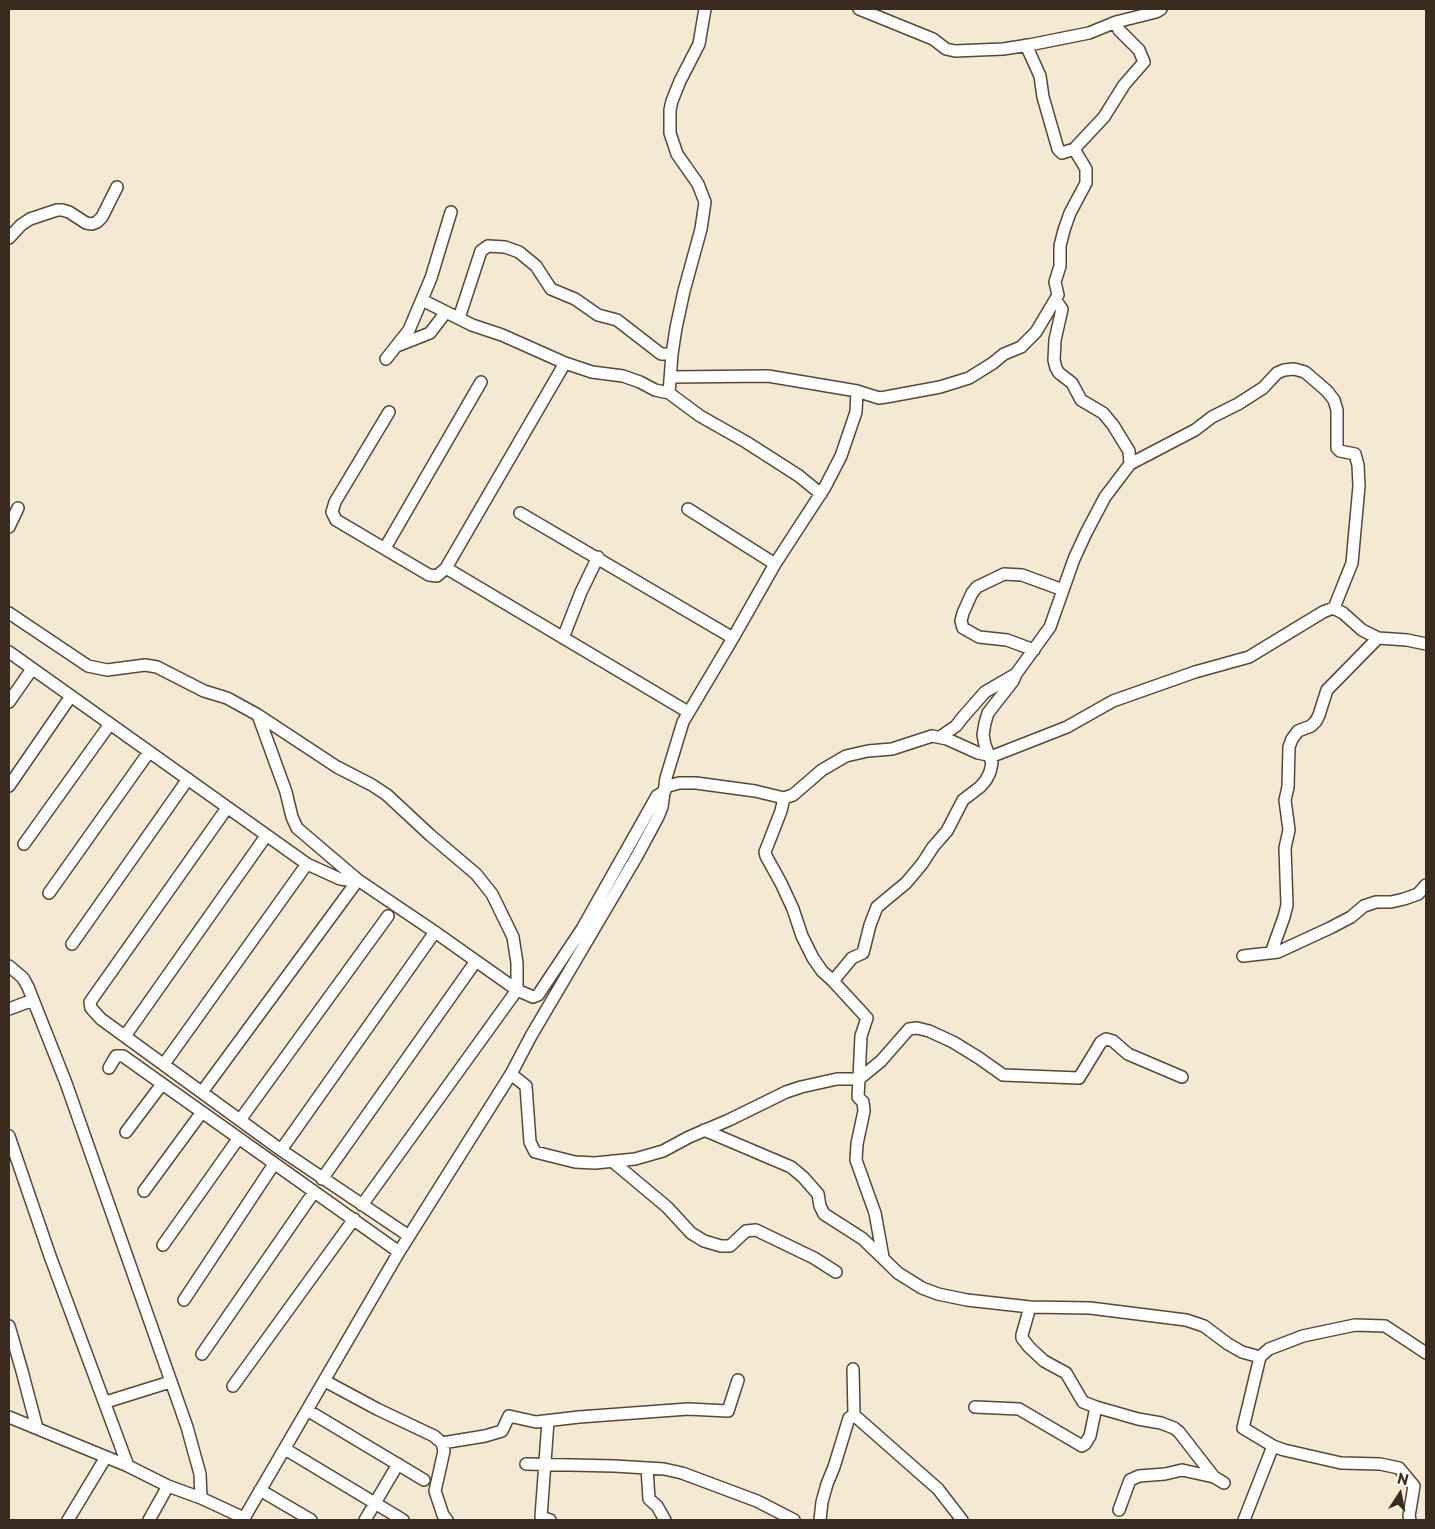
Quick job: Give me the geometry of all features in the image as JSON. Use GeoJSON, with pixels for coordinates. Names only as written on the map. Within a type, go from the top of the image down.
{"type":"FeatureCollection","features":[{"type":"Feature","properties":{"kind":"street"},"geometry":{"type":"LineString","coordinates":[[669,393],[672,354],[684,291],[701,229],[705,202],[698,184],[677,154],[670,133],[670,110],[680,81],[699,44],[706,9]]}},
{"type":"Feature","properties":{"kind":"street"},"geometry":{"type":"LineString","coordinates":[[859,9],[933,39],[951,51],[1026,46],[1089,33],[1116,22],[1161,9]]}},
{"type":"Feature","properties":{"kind":"street"},"geometry":{"type":"LineString","coordinates":[[1026,46],[1040,76],[1043,97],[1058,149],[1062,153],[1074,149],[1104,117],[1124,85],[1144,62],[1139,50],[1119,30],[1116,22]]}},
{"type":"Feature","properties":{"kind":"street"},"geometry":{"type":"LineString","coordinates":[[671,376],[768,376],[857,391],[879,398],[940,387],[969,378],[1004,354],[1021,347],[1028,341],[1036,332],[1056,300],[1058,292],[1055,282],[1060,266],[1060,246],[1064,230],[1070,213],[1086,183],[1086,170],[1074,149]]}},
{"type":"Feature","properties":{"kind":"street"},"geometry":{"type":"LineString","coordinates":[[9,238],[24,222],[58,210],[64,210],[86,223],[92,224],[97,222],[102,217],[117,187]]}},
{"type":"Feature","properties":{"kind":"street"},"geometry":{"type":"LineString","coordinates":[[386,359],[409,330],[431,278],[450,212]]}},
{"type":"Feature","properties":{"kind":"street"},"geometry":{"type":"LineString","coordinates":[[459,318],[481,251],[488,246],[505,247],[519,252],[536,266],[551,289],[576,299],[598,315],[617,320],[660,354],[672,354]]}},
{"type":"Feature","properties":{"kind":"street"},"geometry":{"type":"LineString","coordinates":[[422,300],[459,318],[566,363],[592,372],[623,376],[655,390],[669,393],[700,416],[746,442],[799,476],[821,494]]}},
{"type":"Feature","properties":{"kind":"street"},"geometry":{"type":"LineString","coordinates":[[1056,300],[1062,310],[1055,340],[1056,368],[1058,373],[1072,383],[1081,400],[1103,413],[1114,425],[1129,451],[1130,464]]}},
{"type":"Feature","properties":{"kind":"street"},"geometry":{"type":"LineString","coordinates":[[397,346],[430,333],[446,312]]}},
{"type":"Feature","properties":{"kind":"street"},"geometry":{"type":"LineString","coordinates":[[390,412],[335,502],[332,512],[336,520],[430,575],[437,576],[446,568],[566,363]]}},
{"type":"Feature","properties":{"kind":"street"},"geometry":{"type":"LineString","coordinates":[[258,715],[297,828],[356,879],[517,990],[533,997],[538,995],[582,929],[657,796],[665,789],[679,783],[696,783],[755,791],[784,798],[793,795],[822,770],[846,756],[868,751],[892,749],[932,736],[940,736],[990,756],[997,755],[1067,727],[1113,701],[1195,672],[1249,657],[1323,612],[1334,608],[1352,564],[1359,486],[1358,465],[1355,454],[1340,451],[1337,448],[1338,415],[1336,405],[1327,391],[1312,377],[1305,372],[1294,370],[1281,371],[1263,388],[1238,404],[1212,417],[1195,430],[1130,464],[1105,497],[1086,533],[1050,627],[1013,681],[988,713],[984,735],[987,752],[990,756],[992,765],[986,780],[963,800],[947,831],[906,883],[877,907],[870,925],[864,953],[852,958],[833,981]]}},
{"type":"Feature","properties":{"kind":"street"},"geometry":{"type":"LineString","coordinates":[[384,548],[481,382]]}},
{"type":"Feature","properties":{"kind":"street"},"geometry":{"type":"LineString","coordinates":[[9,1417],[128,1466],[243,1519],[399,1252],[511,1074],[535,1028],[654,825],[662,807],[678,738],[688,712],[775,564],[821,494],[841,456],[854,418],[857,391]]}},
{"type":"Feature","properties":{"kind":"street"},"geometry":{"type":"LineString","coordinates":[[9,528],[18,508]]}},
{"type":"Feature","properties":{"kind":"street"},"geometry":{"type":"LineString","coordinates":[[688,509],[775,564]]}},
{"type":"Feature","properties":{"kind":"street"},"geometry":{"type":"LineString","coordinates":[[520,513],[598,557],[733,638]]}},
{"type":"Feature","properties":{"kind":"street"},"geometry":{"type":"LineString","coordinates":[[563,638],[581,592],[598,557]]}},
{"type":"Feature","properties":{"kind":"street"},"geometry":{"type":"LineString","coordinates":[[446,568],[688,712]]}},
{"type":"Feature","properties":{"kind":"street"},"geometry":{"type":"LineString","coordinates":[[1034,650],[1007,640],[979,637],[963,628],[961,622],[963,613],[972,593],[977,587],[1004,574],[1022,574],[1063,590]]}},
{"type":"Feature","properties":{"kind":"street"},"geometry":{"type":"LineString","coordinates":[[1334,608],[1343,613],[1362,630],[1378,638],[1426,644]]}},
{"type":"Feature","properties":{"kind":"street"},"geometry":{"type":"LineString","coordinates":[[10,612],[88,666],[107,670],[145,665],[157,667],[204,691],[226,698],[258,715],[337,767],[387,795],[476,874],[492,894],[513,937],[517,963],[517,990],[362,1205]]}},
{"type":"Feature","properties":{"kind":"street"},"geometry":{"type":"LineString","coordinates":[[1271,953],[1286,906],[1285,848],[1290,830],[1285,800],[1288,787],[1289,747],[1298,731],[1311,726],[1316,720],[1327,690],[1378,638]]}},
{"type":"Feature","properties":{"kind":"street"},"geometry":{"type":"LineString","coordinates":[[9,652],[307,864],[340,879],[356,879]]}},
{"type":"Feature","properties":{"kind":"street"},"geometry":{"type":"LineString","coordinates":[[9,702],[32,669]]}},
{"type":"Feature","properties":{"kind":"street"},"geometry":{"type":"LineString","coordinates":[[940,736],[956,726],[985,692],[1016,674]]}},
{"type":"Feature","properties":{"kind":"street"},"geometry":{"type":"LineString","coordinates":[[9,786],[71,696]]}},
{"type":"Feature","properties":{"kind":"street"},"geometry":{"type":"LineString","coordinates":[[24,844],[110,724]]}},
{"type":"Feature","properties":{"kind":"street"},"geometry":{"type":"LineString","coordinates":[[49,893],[149,752]]}},
{"type":"Feature","properties":{"kind":"street"},"geometry":{"type":"LineString","coordinates":[[72,944],[188,779]]}},
{"type":"Feature","properties":{"kind":"street"},"geometry":{"type":"LineString","coordinates":[[784,798],[765,852],[766,856],[782,883],[802,936],[813,958],[822,971],[868,1018],[862,1036],[858,1097],[863,1102],[864,1111],[857,1144],[856,1160],[875,1213],[883,1259]]}},
{"type":"Feature","properties":{"kind":"street"},"geometry":{"type":"LineString","coordinates":[[228,808],[90,1002],[90,1008],[101,1019],[281,1150],[409,1236]]}},
{"type":"Feature","properties":{"kind":"street"},"geometry":{"type":"LineString","coordinates":[[125,1036],[266,836]]}},
{"type":"Feature","properties":{"kind":"street"},"geometry":{"type":"LineString","coordinates":[[164,1064],[307,864]]}},
{"type":"Feature","properties":{"kind":"street"},"geometry":{"type":"LineString","coordinates":[[202,1092],[356,879]]}},
{"type":"Feature","properties":{"kind":"street"},"geometry":{"type":"LineString","coordinates":[[1243,956],[1278,952],[1352,917],[1364,906],[1376,902],[1404,900],[1418,894],[1426,885]]}},
{"type":"Feature","properties":{"kind":"street"},"geometry":{"type":"LineString","coordinates":[[240,1120],[388,916]]}},
{"type":"Feature","properties":{"kind":"street"},"geometry":{"type":"LineString","coordinates":[[281,1150],[435,932]]}},
{"type":"Feature","properties":{"kind":"street"},"geometry":{"type":"LineString","coordinates":[[322,1179],[476,961]]}},
{"type":"Feature","properties":{"kind":"street"},"geometry":{"type":"LineString","coordinates":[[9,966],[23,978],[66,1083],[187,1427],[200,1474],[201,1498]]}},
{"type":"Feature","properties":{"kind":"street"},"geometry":{"type":"LineString","coordinates":[[9,1009],[33,1000]]}},
{"type":"Feature","properties":{"kind":"street"},"geometry":{"type":"LineString","coordinates":[[511,1074],[526,1086],[530,1142],[535,1152],[575,1162],[595,1163],[635,1159],[663,1151],[704,1130],[786,1092],[801,1087],[837,1079],[860,1078],[881,1061],[908,1029],[917,1028],[929,1031],[963,1048],[1003,1075],[1079,1078],[1101,1042],[1106,1039],[1113,1041],[1128,1054],[1182,1076]]}},
{"type":"Feature","properties":{"kind":"street"},"geometry":{"type":"LineString","coordinates":[[109,1068],[116,1056],[121,1055],[399,1252]]}},
{"type":"Feature","properties":{"kind":"street"},"geometry":{"type":"LineString","coordinates":[[126,1132],[162,1084]]}},
{"type":"Feature","properties":{"kind":"street"},"geometry":{"type":"LineString","coordinates":[[144,1191],[202,1112]]}},
{"type":"Feature","properties":{"kind":"street"},"geometry":{"type":"LineString","coordinates":[[704,1130],[791,1167],[818,1194],[820,1206],[824,1214],[863,1239],[898,1273],[922,1288],[938,1294],[967,1300],[1030,1307],[1090,1308],[1186,1320],[1204,1326],[1242,1352],[1260,1357]]}},
{"type":"Feature","properties":{"kind":"street"},"geometry":{"type":"LineString","coordinates":[[9,1136],[13,1160],[106,1402],[128,1466]]}},
{"type":"Feature","properties":{"kind":"street"},"geometry":{"type":"LineString","coordinates":[[163,1245],[238,1139]]}},
{"type":"Feature","properties":{"kind":"street"},"geometry":{"type":"LineString","coordinates":[[612,1161],[667,1207],[691,1233],[704,1241],[721,1246],[730,1246],[746,1231],[756,1230],[814,1258],[836,1272]]}},
{"type":"Feature","properties":{"kind":"street"},"geometry":{"type":"LineString","coordinates":[[184,1300],[274,1164]]}},
{"type":"Feature","properties":{"kind":"street"},"geometry":{"type":"LineString","coordinates":[[202,1354],[314,1192]]}},
{"type":"Feature","properties":{"kind":"street"},"geometry":{"type":"LineString","coordinates":[[233,1386],[354,1219]]}},
{"type":"Feature","properties":{"kind":"street"},"geometry":{"type":"LineString","coordinates":[[1030,1307],[1022,1335],[1024,1341],[1044,1361],[1066,1373],[1082,1401],[1096,1407],[1174,1428],[1219,1480],[1182,1470],[1165,1474],[1139,1476],[1130,1480],[1119,1510]]}},
{"type":"Feature","properties":{"kind":"street"},"geometry":{"type":"LineString","coordinates":[[1410,1520],[1414,1486],[1399,1468],[1380,1464],[1341,1463],[1284,1450],[1273,1446],[1243,1428],[1260,1357],[1269,1349],[1330,1329],[1355,1325],[1385,1326],[1426,1353]]}},
{"type":"Feature","properties":{"kind":"street"},"geometry":{"type":"LineString","coordinates":[[9,1326],[37,1428]]}},
{"type":"Feature","properties":{"kind":"street"},"geometry":{"type":"LineString","coordinates":[[853,1369],[854,1415],[938,1489],[962,1520]]}},
{"type":"Feature","properties":{"kind":"street"},"geometry":{"type":"LineString","coordinates":[[442,1443],[486,1436],[502,1431],[509,1416],[536,1422],[688,1409],[726,1411],[730,1409],[738,1380]]}},
{"type":"Feature","properties":{"kind":"street"},"geometry":{"type":"LineString","coordinates":[[325,1381],[434,1436],[442,1443],[444,1451],[435,1491],[443,1515],[447,1520]]}},
{"type":"Feature","properties":{"kind":"street"},"geometry":{"type":"LineString","coordinates":[[106,1402],[170,1382]]}},
{"type":"Feature","properties":{"kind":"street"},"geometry":{"type":"LineString","coordinates":[[975,1407],[1019,1409],[1082,1446],[1090,1436],[1096,1407]]}},
{"type":"Feature","properties":{"kind":"street"},"geometry":{"type":"LineString","coordinates":[[307,1410],[424,1480]]}},
{"type":"Feature","properties":{"kind":"street"},"geometry":{"type":"LineString","coordinates":[[820,1520],[822,1502],[848,1418],[854,1415]]}},
{"type":"Feature","properties":{"kind":"street"},"geometry":{"type":"LineString","coordinates":[[548,1421],[541,1518],[550,1520]]}},
{"type":"Feature","properties":{"kind":"street"},"geometry":{"type":"LineString","coordinates":[[1244,1520],[1273,1446]]}},
{"type":"Feature","properties":{"kind":"street"},"geometry":{"type":"LineString","coordinates":[[285,1449],[403,1520]]}},
{"type":"Feature","properties":{"kind":"street"},"geometry":{"type":"LineString","coordinates":[[68,1520],[106,1457]]}},
{"type":"Feature","properties":{"kind":"street"},"geometry":{"type":"LineString","coordinates":[[365,1520],[398,1464]]}},
{"type":"Feature","properties":{"kind":"street"},"geometry":{"type":"LineString","coordinates":[[526,1464],[647,1468],[682,1473],[757,1501],[794,1520]]}},
{"type":"Feature","properties":{"kind":"street"},"geometry":{"type":"LineString","coordinates":[[647,1468],[649,1499],[657,1506],[665,1520]]}},
{"type":"Feature","properties":{"kind":"street"},"geometry":{"type":"LineString","coordinates":[[149,1520],[168,1486]]}},
{"type":"Feature","properties":{"kind":"street"},"geometry":{"type":"LineString","coordinates":[[260,1490],[311,1520]]}}]}
